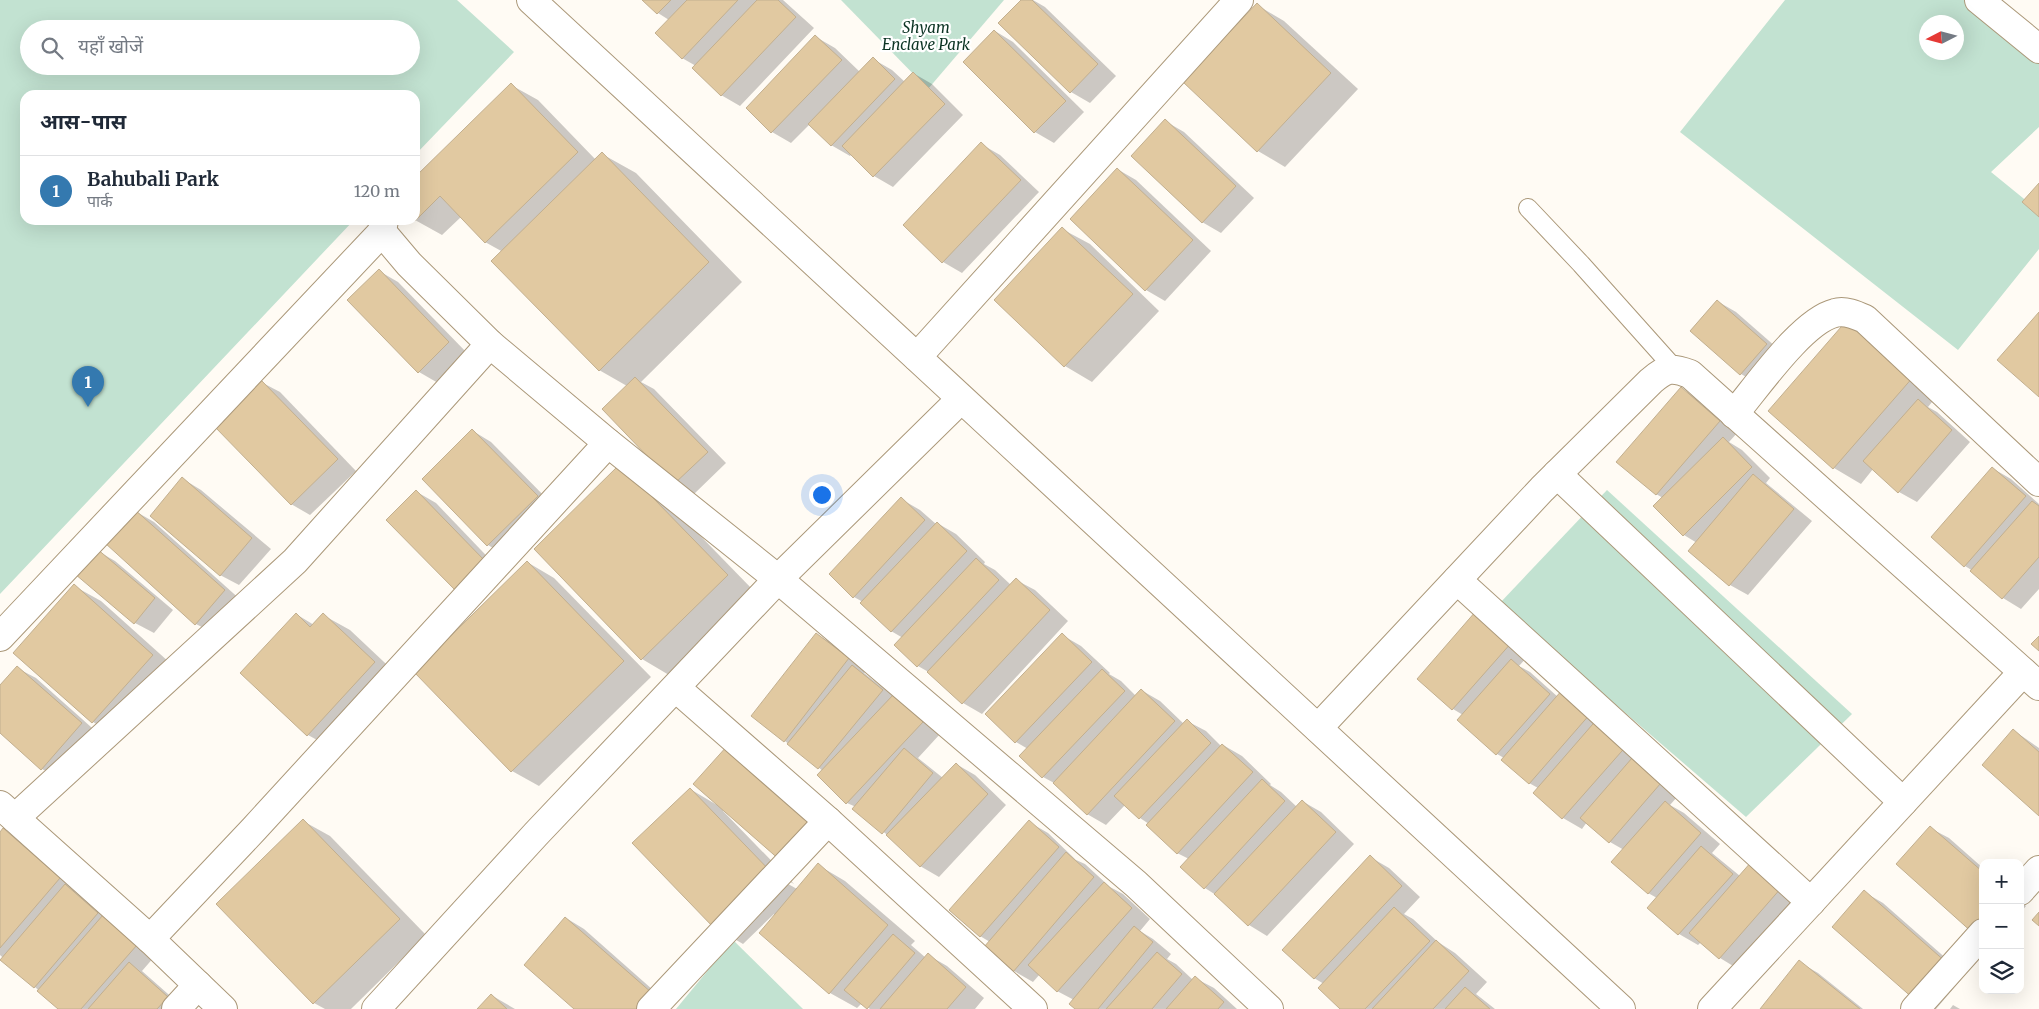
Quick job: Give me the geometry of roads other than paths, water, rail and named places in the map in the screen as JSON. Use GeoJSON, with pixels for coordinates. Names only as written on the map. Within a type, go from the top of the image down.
{"type":"FeatureCollection","features":[{"type":"Feature","properties":{"kind":"street"},"geometry":{"type":"LineString","coordinates":[[531,0],[1620,1009]]}},
{"type":"Feature","properties":{"kind":"street"},"geometry":{"type":"LineString","coordinates":[[917,357],[1239,0]]}},
{"type":"Feature","properties":{"kind":"street"},"geometry":{"type":"LineString","coordinates":[[1979,0],[2039,50]]}},
{"type":"Feature","properties":{"kind":"street"},"geometry":{"type":"LineString","coordinates":[[0,637],[383,226],[409,264],[490,344],[608,443],[778,579],[1136,884],[1269,1009]]}},
{"type":"Feature","properties":{"kind":"street"},"geometry":{"type":"LineString","coordinates":[[1734,414],[1800,335],[1822,318],[1836,312],[1852,313],[1865,319],[2039,482]]}},
{"type":"Feature","properties":{"kind":"street"},"geometry":{"type":"LineString","coordinates":[[223,1009],[150,938],[7,811],[295,561],[490,344]]}},
{"type":"Feature","properties":{"kind":"street"},"geometry":{"type":"LineString","coordinates":[[1318,728],[1557,474],[1650,381],[1661,372],[1674,368],[1690,374],[2031,679],[1903,802],[1712,1009]]}},
{"type":"Feature","properties":{"kind":"street"},"geometry":{"type":"LineString","coordinates":[[376,1009],[536,834],[778,579],[961,399]]}},
{"type":"Feature","properties":{"kind":"street"},"geometry":{"type":"LineString","coordinates":[[150,938],[254,829],[608,443]]}},
{"type":"Feature","properties":{"kind":"street"},"geometry":{"type":"LineString","coordinates":[[1557,474],[1903,802]]}},
{"type":"Feature","properties":{"kind":"street"},"geometry":{"type":"LineString","coordinates":[[1457,580],[1811,902]]}},
{"type":"Feature","properties":{"kind":"street"},"geometry":{"type":"LineString","coordinates":[[676,688],[828,821],[1033,1009]]}},
{"type":"Feature","properties":{"kind":"street"},"geometry":{"type":"LineString","coordinates":[[651,1009],[828,821]]}},
{"type":"Feature","properties":{"kind":"street"},"geometry":{"type":"LineString","coordinates":[[2024,887],[2039,870]]}},
{"type":"Feature","properties":{"kind":"street"},"geometry":{"type":"LineString","coordinates":[[1915,1009],[1979,937]]}},
{"type":"Feature","properties":{"kind":"street"},"geometry":{"type":"LineString","coordinates":[[176,1009],[198,985]]}},
{"type":"Feature","properties":{"kind":"lane"},"geometry":{"type":"LineString","coordinates":[[1528,208],[1674,368]]}},
{"type":"Feature","properties":{"kind":"place","name":"Bahubali Park"},"geometry":{"type":"Point","coordinates":[88,407]}},
{"type":"Feature","properties":{"kind":"park label","name":"Shyam Enclave Park"},"geometry":{"type":"Point","coordinates":[926,36]}}]}
